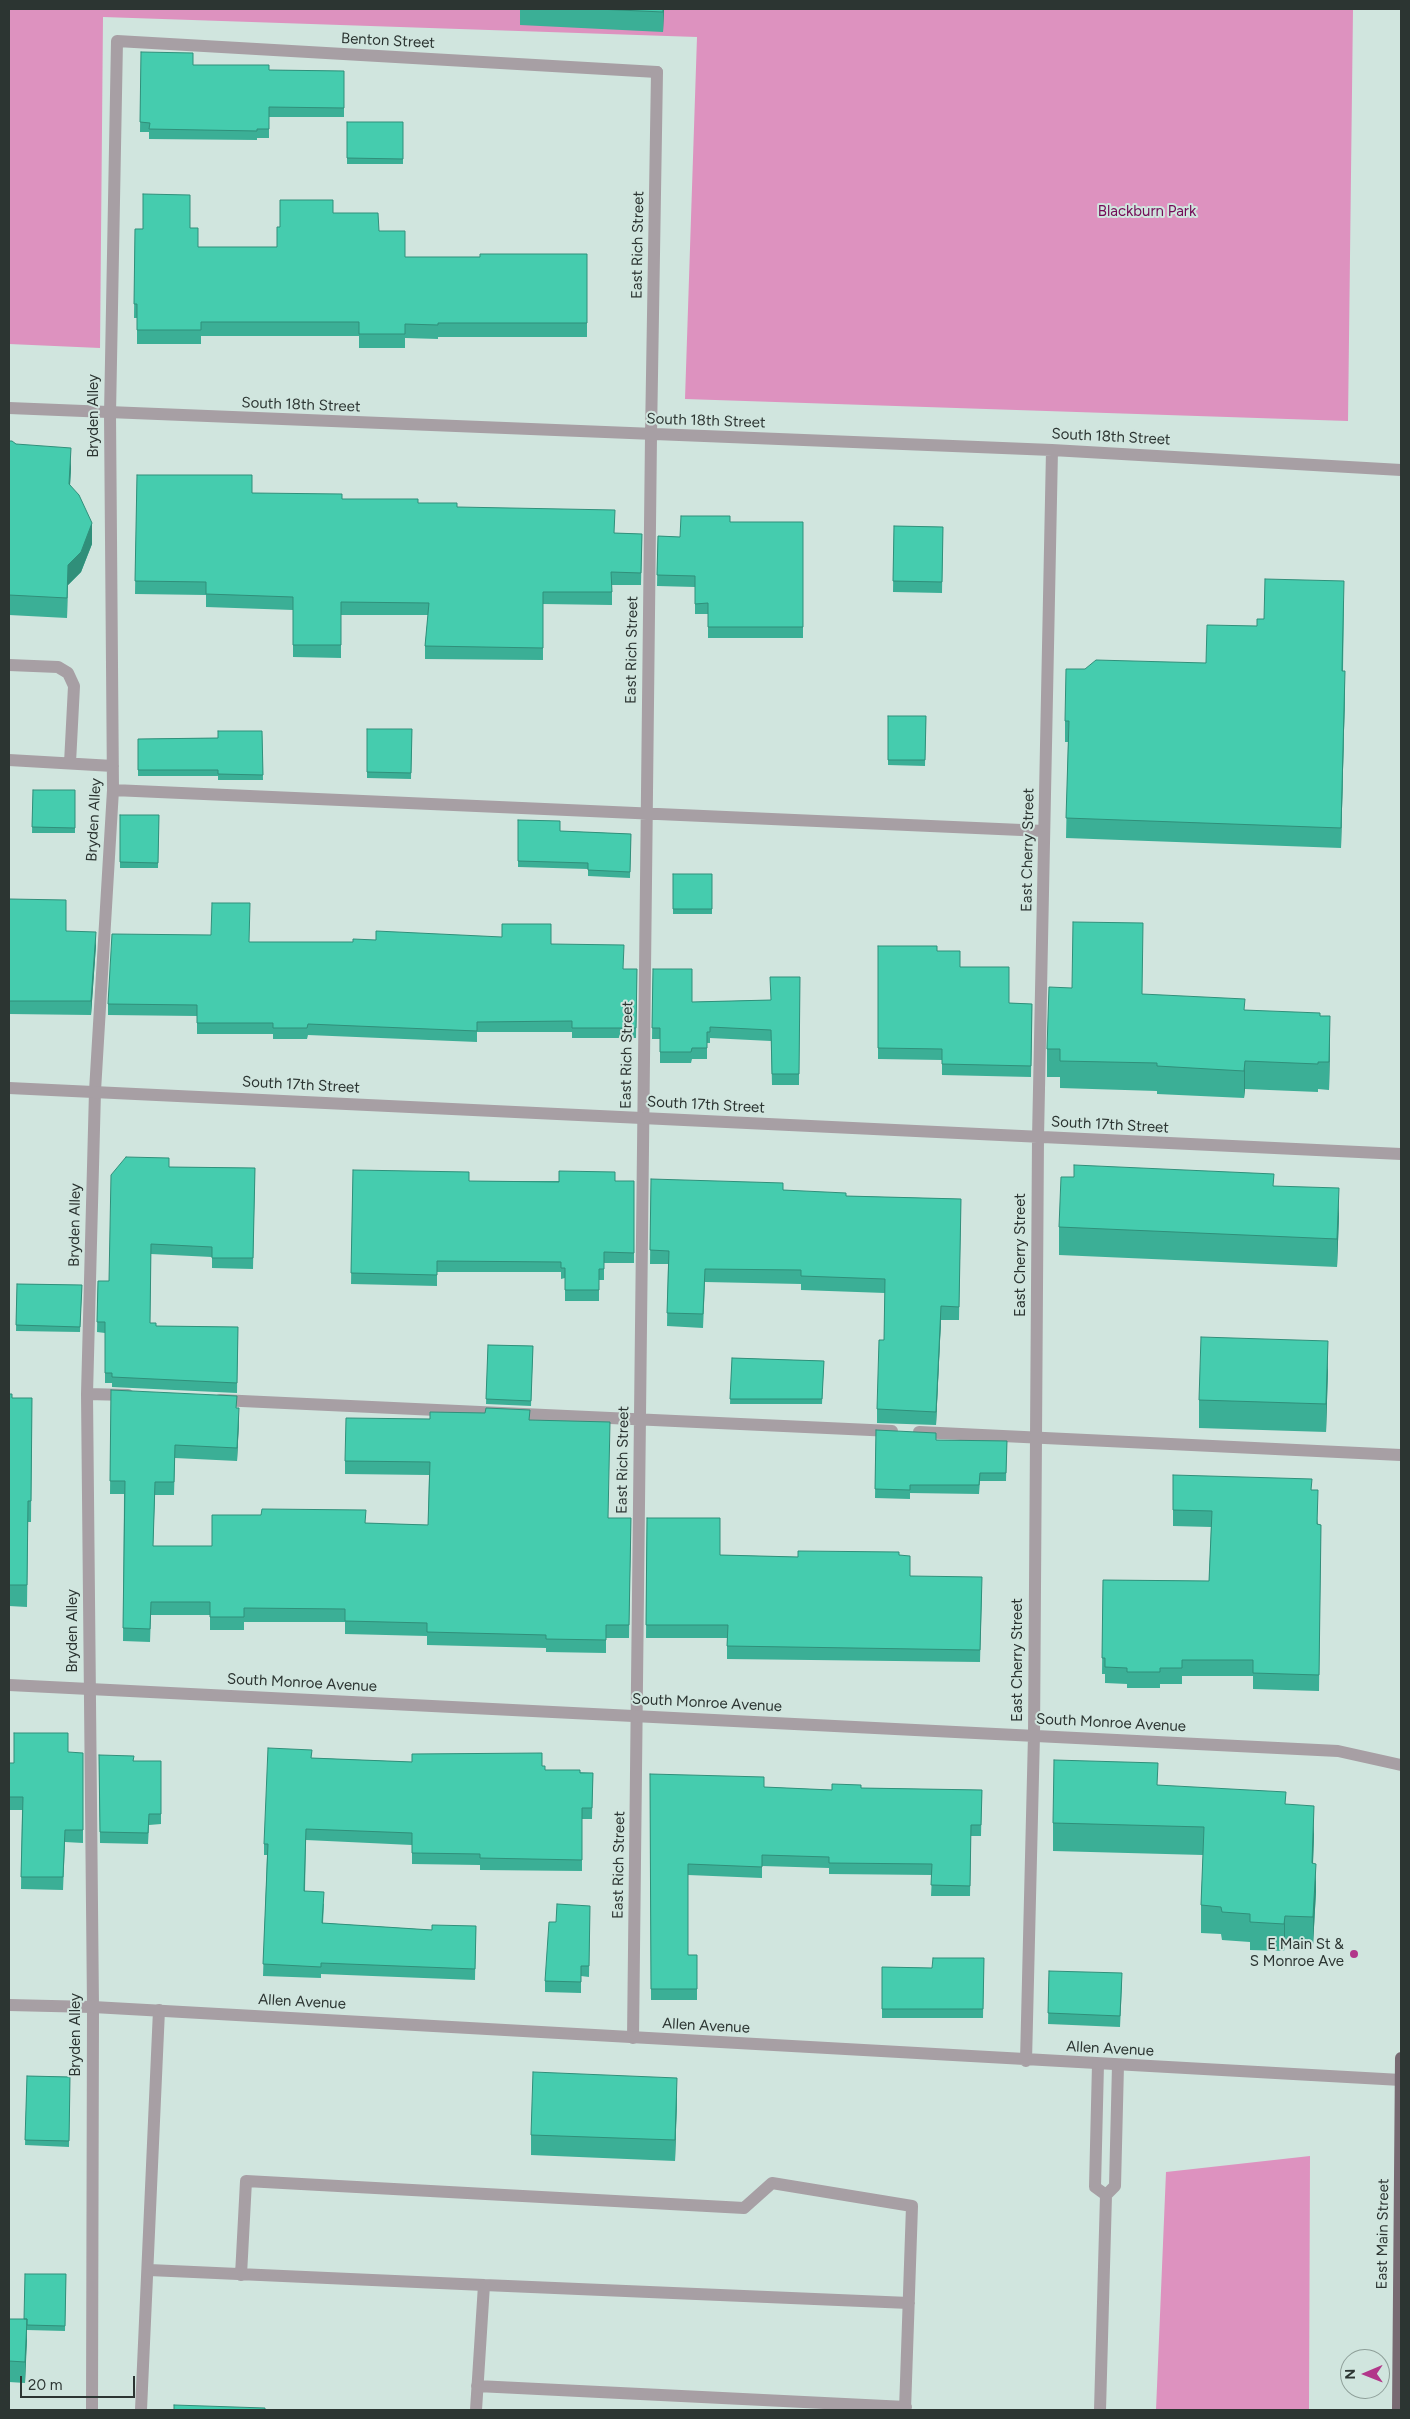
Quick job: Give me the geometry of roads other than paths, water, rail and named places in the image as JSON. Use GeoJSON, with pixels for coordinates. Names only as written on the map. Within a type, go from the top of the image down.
{"type":"FeatureCollection","features":[{"type":"Feature","properties":{"kind":"main road","name":"East Main Street"},"geometry":{"type":"LineString","coordinates":[[1398,2410],[1401,2058]]}},
{"type":"Feature","properties":{"kind":"street","name":"Benton Street"},"geometry":{"type":"LineString","coordinates":[[117,41],[657,72]]}},
{"type":"Feature","properties":{"kind":"street","name":"Bryden Alley"},"geometry":{"type":"LineString","coordinates":[[92,2410],[93,2007],[87,1394],[95,1091],[113,790],[110,414],[117,41]]}},
{"type":"Feature","properties":{"kind":"street","name":"East Rich Street"},"geometry":{"type":"LineString","coordinates":[[634,2038],[643,1118],[657,72]]}},
{"type":"Feature","properties":{"kind":"street","name":"South 18th Street"},"geometry":{"type":"LineString","coordinates":[[9,408],[110,414],[651,436],[1052,450],[1401,470]]}},
{"type":"Feature","properties":{"kind":"street","name":"East Cherry Street"},"geometry":{"type":"LineString","coordinates":[[1026,2061],[1034,1735],[1038,1138],[1052,450]]}},
{"type":"Feature","properties":{"kind":"street"},"geometry":{"type":"LineString","coordinates":[[9,665],[58,667],[68,673],[74,686],[70,763]]}},
{"type":"Feature","properties":{"kind":"street"},"geometry":{"type":"LineString","coordinates":[[9,760],[113,766]]}},
{"type":"Feature","properties":{"kind":"street"},"geometry":{"type":"LineString","coordinates":[[113,790],[1044,830]]}},
{"type":"Feature","properties":{"kind":"street","name":"South 17th Street"},"geometry":{"type":"LineString","coordinates":[[9,1088],[1401,1154]]}},
{"type":"Feature","properties":{"kind":"street"},"geometry":{"type":"LineString","coordinates":[[87,1394],[137,1396]]}},
{"type":"Feature","properties":{"kind":"street"},"geometry":{"type":"LineString","coordinates":[[206,1399],[1401,1455]]}},
{"type":"Feature","properties":{"kind":"street","name":"South Monroe Avenue"},"geometry":{"type":"LineString","coordinates":[[9,1685],[1338,1751],[1401,1765]]}},
{"type":"Feature","properties":{"kind":"street","name":"Allen Avenue"},"geometry":{"type":"LineString","coordinates":[[9,2005],[160,2010],[1026,2061],[1401,2080]]}},
{"type":"Feature","properties":{"kind":"street"},"geometry":{"type":"LineString","coordinates":[[141,2410],[160,2010]]}},
{"type":"Feature","properties":{"kind":"street"},"geometry":{"type":"LineString","coordinates":[[1098,2064],[1096,2187],[1106,2195]]}},
{"type":"Feature","properties":{"kind":"street"},"geometry":{"type":"LineString","coordinates":[[1100,2410],[1106,2195],[1115,2186],[1118,2065]]}},
{"type":"Feature","properties":{"kind":"street"},"geometry":{"type":"LineString","coordinates":[[241,2275],[246,2181],[744,2208],[772,2183],[912,2206],[906,2409],[477,2386]]}},
{"type":"Feature","properties":{"kind":"street"},"geometry":{"type":"LineString","coordinates":[[149,2270],[909,2303]]}},
{"type":"Feature","properties":{"kind":"street"},"geometry":{"type":"LineString","coordinates":[[476,2410],[484,2286]]}},
{"type":"Feature","properties":{"kind":"place","name":"E Main St & S Monroe Ave"},"geometry":{"type":"Point","coordinates":[1354,1954]}},
{"type":"Feature","properties":{"kind":"park label","name":"Blackburn Park"},"geometry":{"type":"Point","coordinates":[1147,212]}}]}
